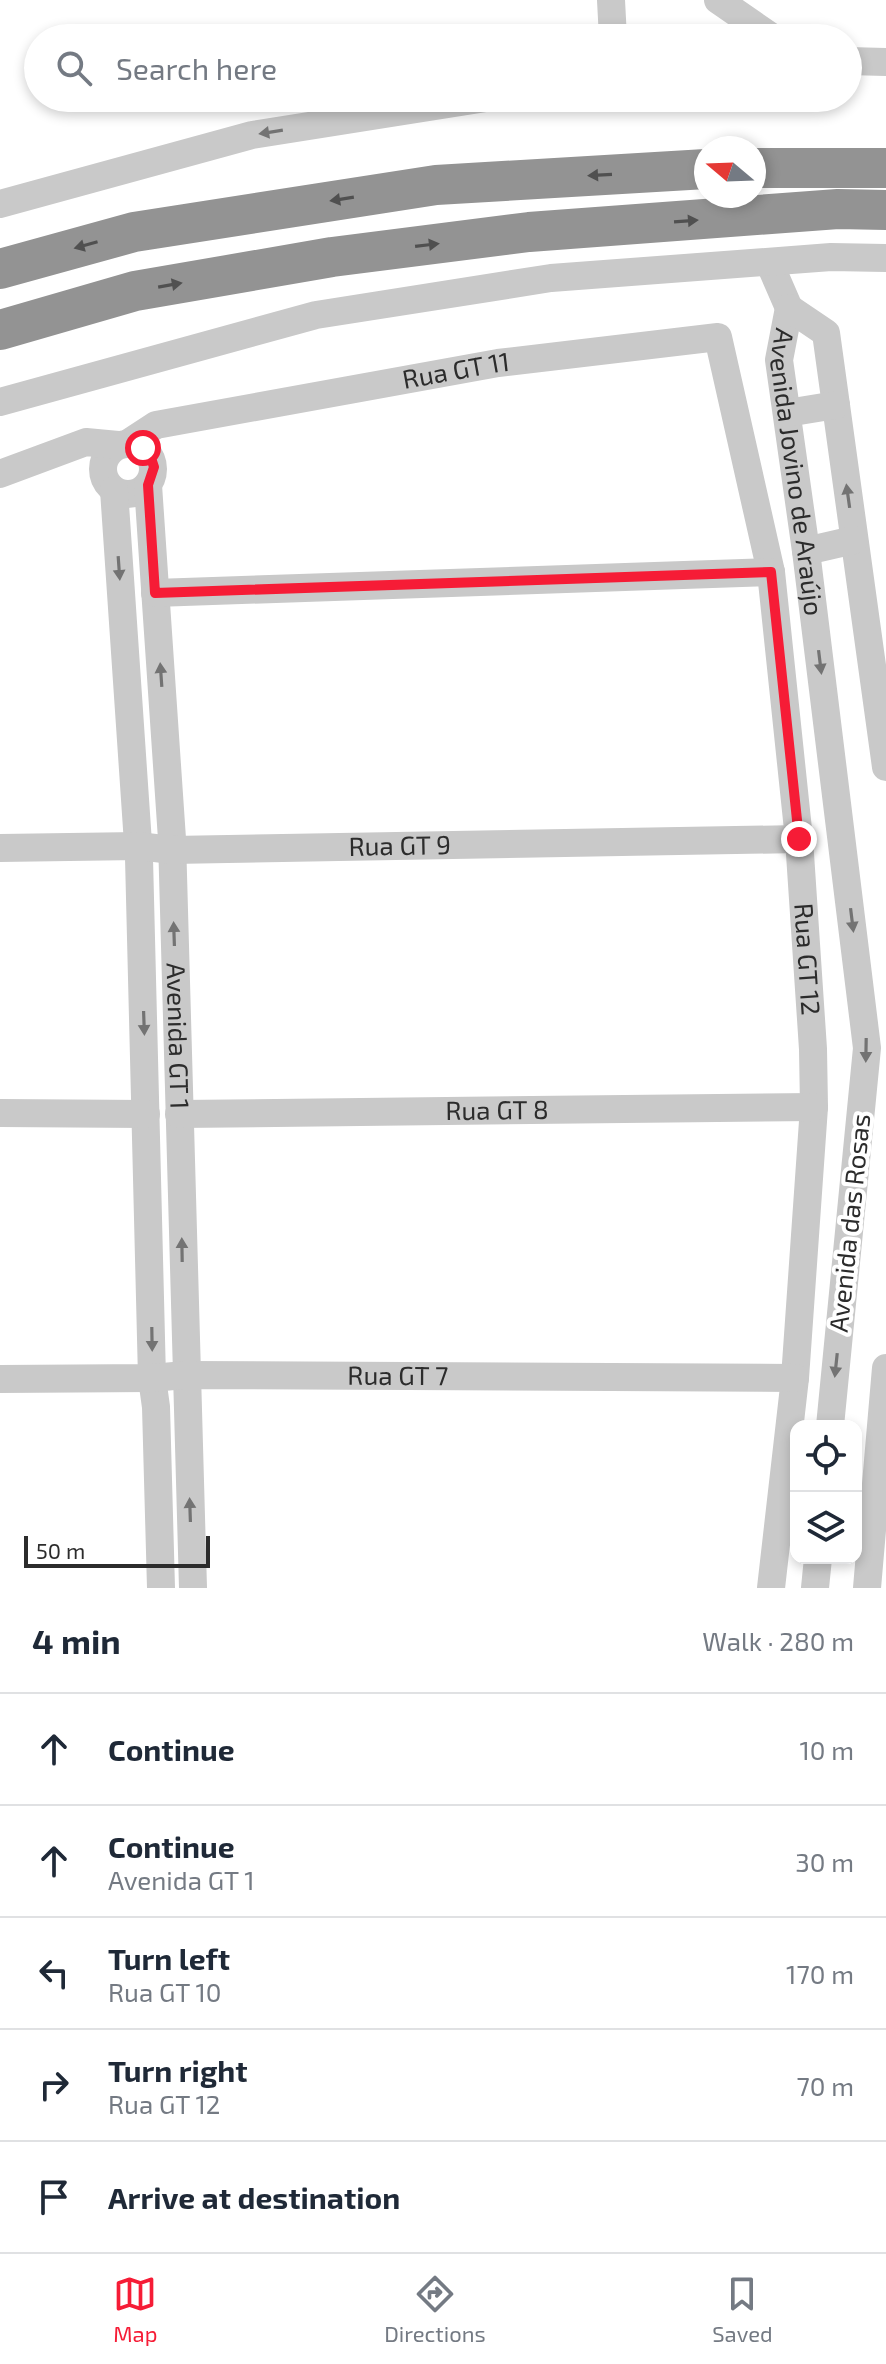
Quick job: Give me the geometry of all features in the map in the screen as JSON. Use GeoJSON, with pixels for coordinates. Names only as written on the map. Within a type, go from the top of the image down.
{"type":"FeatureCollection","features":[{"type":"Feature","properties":{"kind":"highway"},"geometry":{"type":"LineString","coordinates":[[766,168],[886,168]]}},
{"type":"Feature","properties":{"kind":"highway"},"geometry":{"type":"LineString","coordinates":[[0,269],[134,232],[436,185],[694,170]]}},
{"type":"Feature","properties":{"kind":"highway"},"geometry":{"type":"LineString","coordinates":[[0,330],[135,291],[332,257],[529,232],[838,209],[886,210]]}},
{"type":"Feature","properties":{"kind":"street"},"geometry":{"type":"LineString","coordinates":[[611,0],[612,24]]}},
{"type":"Feature","properties":{"kind":"street"},"geometry":{"type":"LineString","coordinates":[[718,0],[753,24]]}},
{"type":"Feature","properties":{"kind":"street"},"geometry":{"type":"LineString","coordinates":[[862,61],[886,62]]}},
{"type":"Feature","properties":{"kind":"street"},"geometry":{"type":"LineString","coordinates":[[0,204],[252,135],[397,112]]}},
{"type":"Feature","properties":{"kind":"street"},"geometry":{"type":"LineString","coordinates":[[0,402],[316,315],[551,278],[831,257],[886,258]]}},
{"type":"Feature","properties":{"kind":"street"},"geometry":{"type":"LineString","coordinates":[[769,262],[789,308]]}},
{"type":"Feature","properties":{"kind":"street","name":"Avenida Jovino de Araújo"},"geometry":{"type":"LineString","coordinates":[[869,987],[779,360],[789,308],[826,333],[854,540],[873,582],[886,767]]}},
{"type":"Feature","properties":{"kind":"street","name":"Rua GT 11"},"geometry":{"type":"LineString","coordinates":[[0,474],[86,442],[137,458],[156,425],[498,363],[718,337]]}},
{"type":"Feature","properties":{"kind":"street","name":"Rua GT 12"},"geometry":{"type":"LineString","coordinates":[[718,337],[771,572],[799,839],[813,1049],[814,1107],[795,1378],[771,1588]]}},
{"type":"Feature","properties":{"kind":"street"},"geometry":{"type":"LineString","coordinates":[[787,413],[836,405]]}},
{"type":"Feature","properties":{"kind":"street"},"geometry":{"type":"LineString","coordinates":[[51,455],[132,494],[137,458],[109,452],[103,463],[108,482]]}},
{"type":"Feature","properties":{"kind":"street","name":"Avenida GT 1"},"geometry":{"type":"LineString","coordinates":[[137,458],[155,593],[172,850],[193,1588]]}},
{"type":"Feature","properties":{"kind":"street","name":"Avenida GT 1"},"geometry":{"type":"LineString","coordinates":[[108,482],[138,846],[152,1378],[156,1407],[161,1588]]}},
{"type":"Feature","properties":{"kind":"street"},"geometry":{"type":"LineString","coordinates":[[806,551],[854,540]]}},
{"type":"Feature","properties":{"kind":"street"},"geometry":{"type":"LineString","coordinates":[[155,593],[771,572]]}},
{"type":"Feature","properties":{"kind":"street","name":"Rua GT 9"},"geometry":{"type":"LineString","coordinates":[[0,848],[138,846],[172,850],[799,839]]}},
{"type":"Feature","properties":{"kind":"street","name":"Avenida das Rosas"},"geometry":{"type":"LineString","coordinates":[[831,1420],[867,1048],[869,987]]}},
{"type":"Feature","properties":{"kind":"street","name":"Rua GT 8"},"geometry":{"type":"LineString","coordinates":[[179,1114],[814,1107]]}},
{"type":"Feature","properties":{"kind":"street"},"geometry":{"type":"LineString","coordinates":[[0,1113],[146,1114]]}},
{"type":"Feature","properties":{"kind":"street"},"geometry":{"type":"LineString","coordinates":[[867,1588],[886,1368]]}},
{"type":"Feature","properties":{"kind":"street","name":"Rua GT 7"},"geometry":{"type":"LineString","coordinates":[[0,1379],[185,1375],[795,1378]]}},
{"type":"Feature","properties":{"kind":"street"},"geometry":{"type":"LineString","coordinates":[[815,1588],[817,1564]]}},
{"type":"Feature","properties":{"kind":"route"},"geometry":{"type":"LineString","coordinates":[[143,448],[154,467],[148,485],[155,593],[771,572],[799,839]]}}]}
